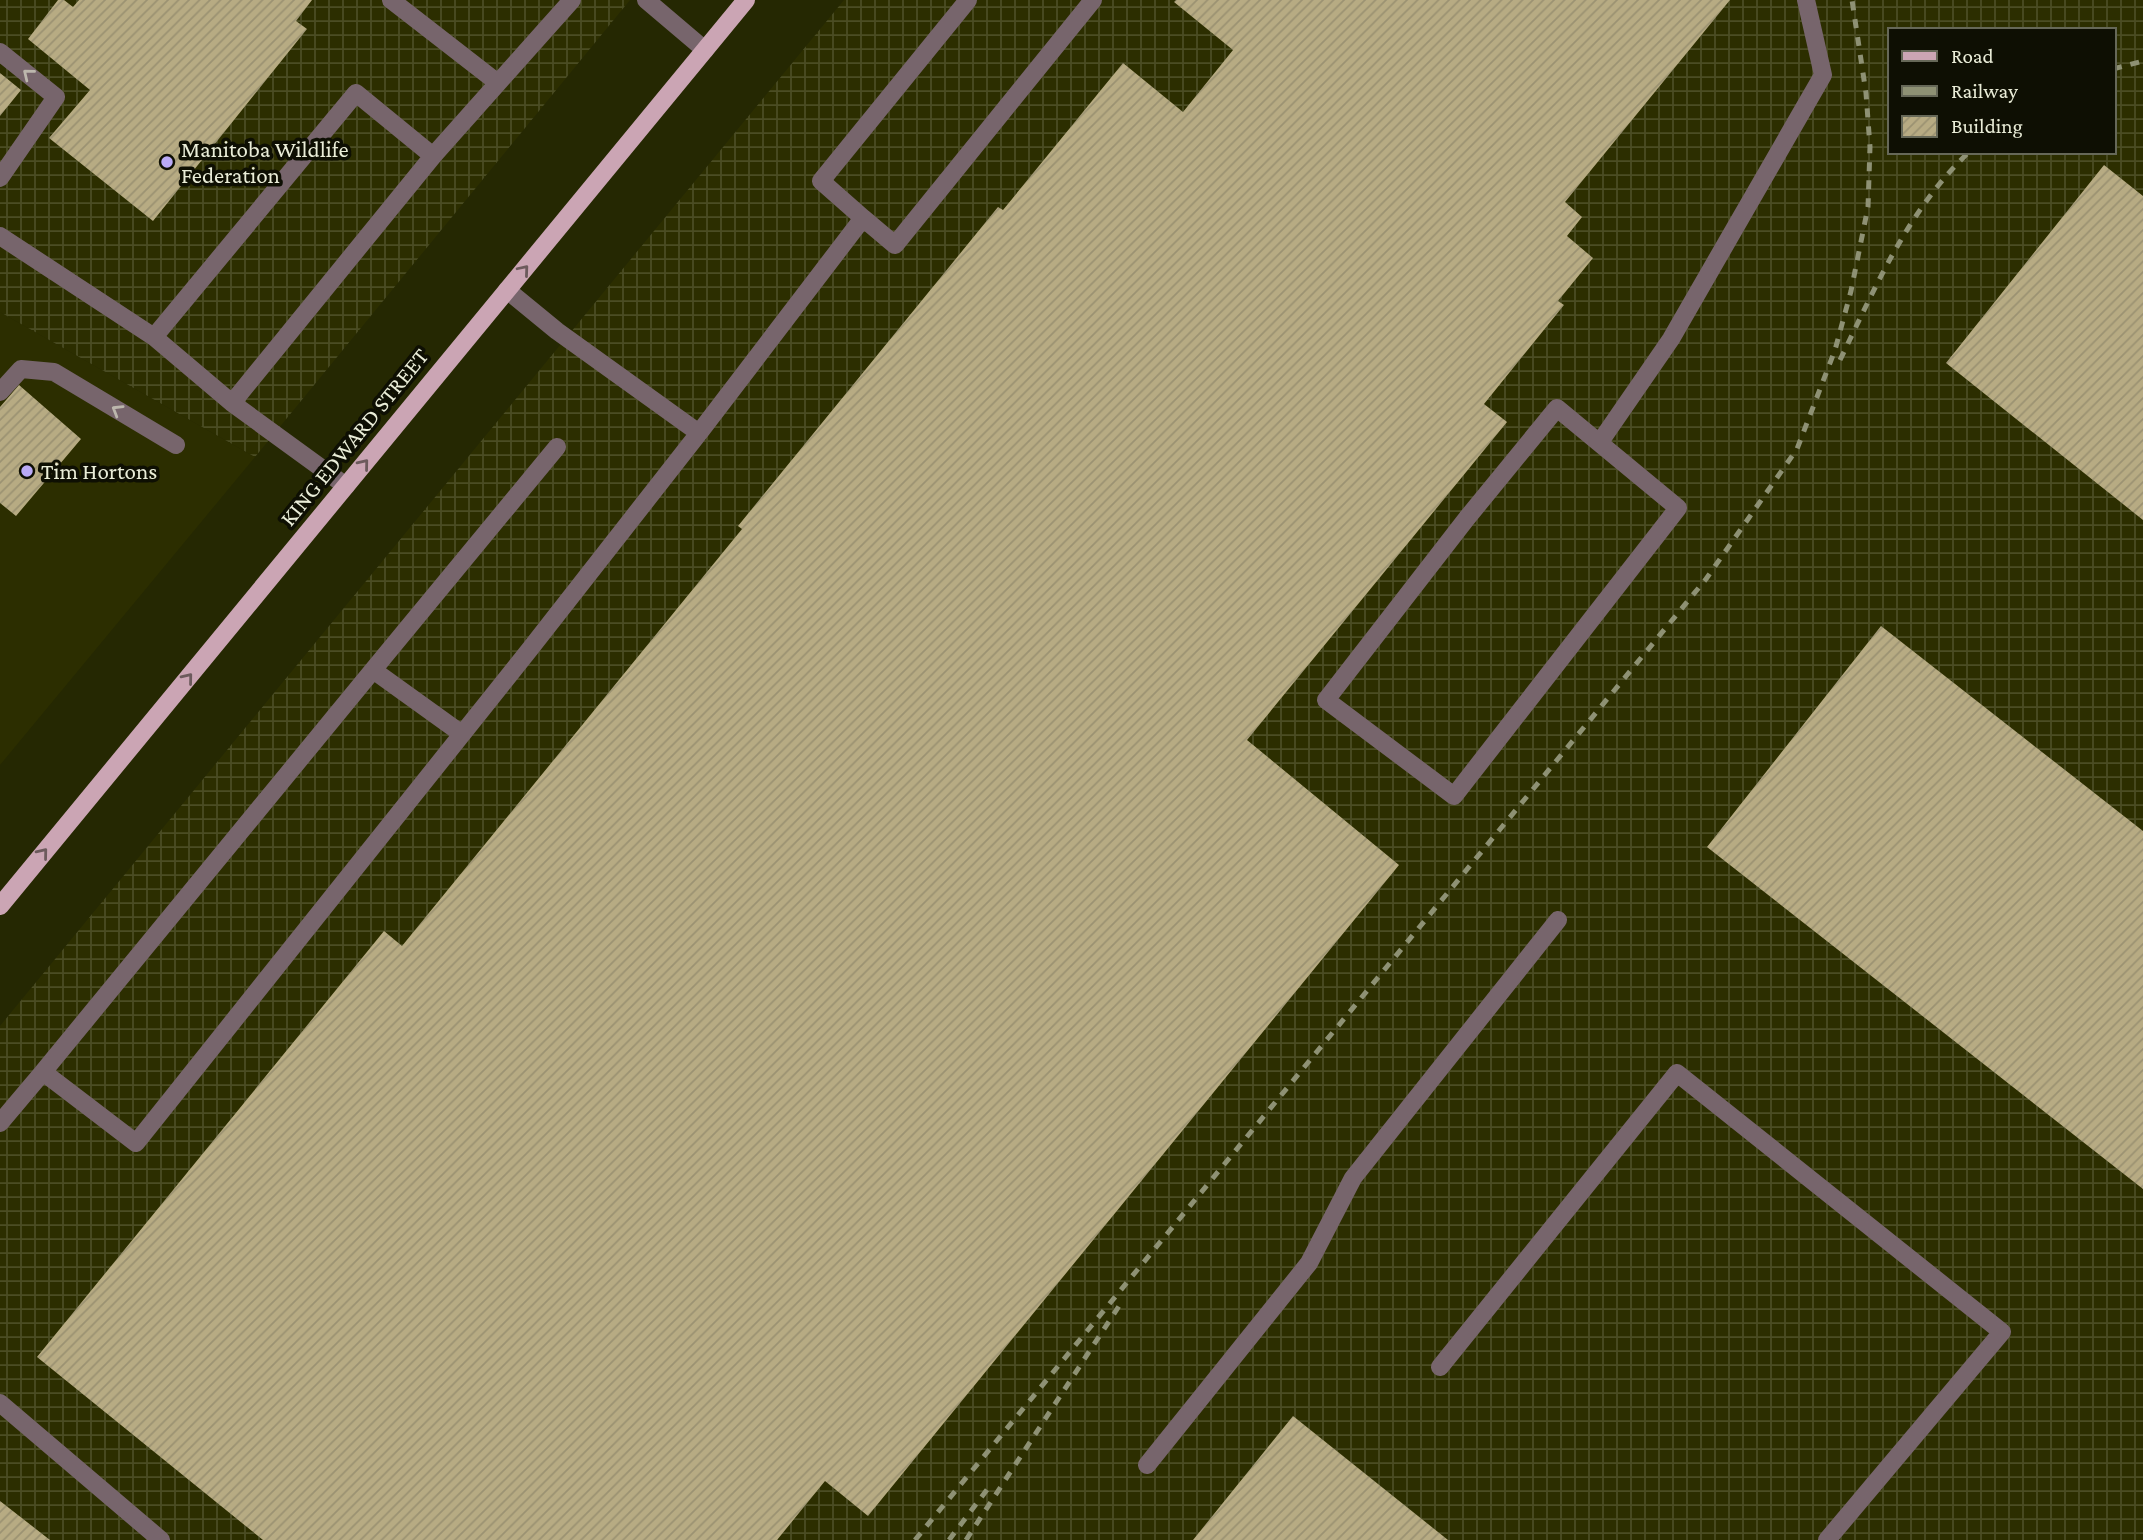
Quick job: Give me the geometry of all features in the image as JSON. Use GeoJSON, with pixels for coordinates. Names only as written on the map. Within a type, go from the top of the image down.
{"type":"FeatureCollection","features":[{"type":"Feature","properties":{"kind":"main road","name":"KING EDWARD STREET"},"geometry":{"type":"LineString","coordinates":[[0,906],[746,0]]}},
{"type":"Feature","properties":{"kind":"lane"},"geometry":{"type":"LineString","coordinates":[[391,0],[498,83]]}},
{"type":"Feature","properties":{"kind":"lane"},"geometry":{"type":"LineString","coordinates":[[232,404],[433,156],[572,0]]}},
{"type":"Feature","properties":{"kind":"lane"},"geometry":{"type":"LineString","coordinates":[[646,0],[705,50]]}},
{"type":"Feature","properties":{"kind":"lane"},"geometry":{"type":"LineString","coordinates":[[968,0],[821,181],[895,245],[1093,0]]}},
{"type":"Feature","properties":{"kind":"lane"},"geometry":{"type":"LineString","coordinates":[[1600,442],[1671,339],[1824,75],[1806,0]]}},
{"type":"Feature","properties":{"kind":"lane"},"geometry":{"type":"LineString","coordinates":[[0,52],[56,97],[0,178]]}},
{"type":"Feature","properties":{"kind":"lane"},"geometry":{"type":"LineString","coordinates":[[155,337],[356,93],[433,156]]}},
{"type":"Feature","properties":{"kind":"lane"},"geometry":{"type":"LineString","coordinates":[[43,1072],[136,1143],[699,433],[863,218]]}},
{"type":"Feature","properties":{"kind":"lane"},"geometry":{"type":"LineString","coordinates":[[0,236],[155,337],[232,404],[346,486]]}},
{"type":"Feature","properties":{"kind":"lane"},"geometry":{"type":"LineString","coordinates":[[507,290],[557,331],[699,433]]}},
{"type":"Feature","properties":{"kind":"lane"},"geometry":{"type":"LineString","coordinates":[[0,392],[21,369],[54,372],[176,445]]}},
{"type":"Feature","properties":{"kind":"lane"},"geometry":{"type":"LineString","coordinates":[[1557,408],[1600,442],[1678,508],[1454,796],[1326,700],[1467,518],[1557,408]]}},
{"type":"Feature","properties":{"kind":"lane"},"geometry":{"type":"LineString","coordinates":[[0,1123],[557,447]]}},
{"type":"Feature","properties":{"kind":"lane"},"geometry":{"type":"LineString","coordinates":[[373,670],[462,734]]}},
{"type":"Feature","properties":{"kind":"lane"},"geometry":{"type":"LineString","coordinates":[[1147,1465],[1309,1263],[1353,1178],[1558,920]]}},
{"type":"Feature","properties":{"kind":"lane"},"geometry":{"type":"LineString","coordinates":[[1440,1367],[1678,1073],[2002,1332],[1827,1540]]}},
{"type":"Feature","properties":{"kind":"lane"},"geometry":{"type":"LineString","coordinates":[[0,1403],[161,1540]]}},
{"type":"Feature","properties":{"kind":"shaded area"},"geometry":{"type":"Polygon","coordinates":[[[0,0],[630,0],[255,457],[0,312],[0,0]]]}},
{"type":"Feature","properties":{"kind":"shaded area"},"geometry":{"type":"Polygon","coordinates":[[[844,0],[2143,0],[2143,1540],[0,1540],[0,1026],[844,0]]]}},
{"type":"Feature","properties":{"kind":"shaded area"},"geometry":{"type":"Polygon","coordinates":[[[0,312],[255,457],[0,765],[0,312]]]}},
{"type":"Feature","properties":{"kind":"building"},"geometry":{"type":"Polygon","coordinates":[[[58,0],[64,0],[73,7],[79,0],[312,0],[296,21],[307,29],[153,221],[49,138],[90,90],[28,39],[58,0]]]}},
{"type":"Feature","properties":{"kind":"building"},"geometry":{"type":"Polygon","coordinates":[[[1730,0],[1565,202],[1582,217],[1567,236],[1593,258],[1558,301],[1564,305],[1484,404],[1507,422],[1247,740],[1399,865],[868,1516],[825,1481],[777,1540],[263,1540],[37,1357],[384,931],[402,946],[742,529],[738,526],[998,207],[1003,210],[1123,63],[1183,112],[1233,50],[1174,2],[1730,0]]]}},
{"type":"Feature","properties":{"kind":"building"},"geometry":{"type":"Polygon","coordinates":[[[0,73],[21,90],[0,116],[0,73]]]}},
{"type":"Feature","properties":{"kind":"building"},"geometry":{"type":"Polygon","coordinates":[[[2104,165],[2143,196],[2143,520],[1946,363],[2104,165]]]}},
{"type":"Feature","properties":{"kind":"building","name":"Tim Hortons"},"geometry":{"type":"Polygon","coordinates":[[[19,385],[81,439],[16,516],[0,503],[0,407],[19,385]]]}},
{"type":"Feature","properties":{"kind":"building"},"geometry":{"type":"Polygon","coordinates":[[[1881,626],[2143,831],[2143,1189],[1707,847],[1881,626]]]}},
{"type":"Feature","properties":{"kind":"building"},"geometry":{"type":"Polygon","coordinates":[[[1293,1416],[1448,1540],[1193,1540],[1293,1416]]]}},
{"type":"Feature","properties":{"kind":"building"},"geometry":{"type":"Polygon","coordinates":[[[0,1501],[50,1540],[0,1540],[0,1501]]]}},
{"type":"Feature","properties":{"kind":"railway"},"geometry":{"type":"LineString","coordinates":[[915,1540],[1706,579],[1797,449],[1835,350],[1851,291],[1868,207],[1870,147],[1866,93],[1852,0]]}},
{"type":"Feature","properties":{"kind":"railway"},"geometry":{"type":"LineString","coordinates":[[2115,68],[2143,61]]}},
{"type":"Feature","properties":{"kind":"railway"},"geometry":{"type":"LineString","coordinates":[[1840,360],[1895,250],[1911,224],[1947,175],[1967,154]]}},
{"type":"Feature","properties":{"kind":"railway"},"geometry":{"type":"LineString","coordinates":[[966,1540],[1121,1303]]}},
{"type":"Feature","properties":{"kind":"railway"},"geometry":{"type":"LineString","coordinates":[[949,1540],[989,1487]]}},
{"type":"Feature","properties":{"kind":"place","name":"Manitoba Wildlife Federation"},"geometry":{"type":"Point","coordinates":[167,162]}},
{"type":"Feature","properties":{"kind":"place","name":"Tim Hortons"},"geometry":{"type":"Point","coordinates":[27,471]}}]}
